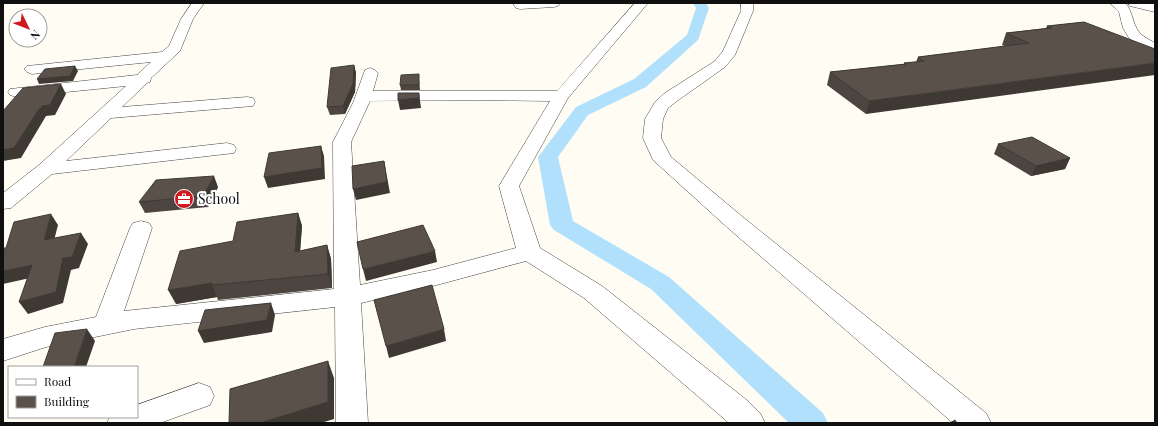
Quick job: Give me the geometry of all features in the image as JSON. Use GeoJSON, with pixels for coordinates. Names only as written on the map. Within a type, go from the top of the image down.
{"type":"FeatureCollection","features":[{"type":"Feature","properties":{"kind":"street"},"geometry":{"type":"LineString","coordinates":[[3,203],[46,169],[144,79],[175,48],[187,19],[198,3]]}},
{"type":"Feature","properties":{"kind":"street"},"geometry":{"type":"LineString","coordinates":[[520,5],[554,3]]}},
{"type":"Feature","properties":{"kind":"street"},"geometry":{"type":"LineString","coordinates":[[642,3],[561,96],[509,186],[529,252],[592,292],[737,410],[749,423]]}},
{"type":"Feature","properties":{"kind":"street"},"geometry":{"type":"LineString","coordinates":[[747,3],[747,11],[730,52],[720,64],[671,97],[661,106],[654,118],[652,138],[663,160],[975,423]]}},
{"type":"Feature","properties":{"kind":"street"},"geometry":{"type":"LineString","coordinates":[[1116,3],[1125,9],[1132,32],[1146,45],[1155,49]]}},
{"type":"Feature","properties":{"kind":"street"},"geometry":{"type":"LineString","coordinates":[[1134,3],[1155,8]]}},
{"type":"Feature","properties":{"kind":"street"},"geometry":{"type":"LineString","coordinates":[[32,69],[167,56]]}},
{"type":"Feature","properties":{"kind":"street"},"geometry":{"type":"LineString","coordinates":[[352,423],[346,297],[342,142],[361,104],[370,72]]}},
{"type":"Feature","properties":{"kind":"street"},"geometry":{"type":"LineString","coordinates":[[16,92],[144,79]]}},
{"type":"Feature","properties":{"kind":"street"},"geometry":{"type":"LineString","coordinates":[[363,96],[479,94],[561,96]]}},
{"type":"Feature","properties":{"kind":"street"},"geometry":{"type":"LineString","coordinates":[[106,113],[247,102]]}},
{"type":"Feature","properties":{"kind":"street"},"geometry":{"type":"LineString","coordinates":[[46,169],[227,149]]}},
{"type":"Feature","properties":{"kind":"street"},"geometry":{"type":"LineString","coordinates":[[106,325],[140,228]]}},
{"type":"Feature","properties":{"kind":"street"},"geometry":{"type":"LineString","coordinates":[[3,350],[45,337],[134,319],[346,297],[433,278],[529,252]]}},
{"type":"Feature","properties":{"kind":"street"},"geometry":{"type":"LineString","coordinates":[[138,418],[200,396]]}},
{"type":"Feature","properties":{"kind":"street"},"geometry":{"type":"LineString","coordinates":[[123,423],[137,418]]}},
{"type":"Feature","properties":{"kind":"building"},"geometry":{"type":"Polygon","coordinates":[[[1084,22],[1155,49],[1155,63],[869,101],[830,72],[906,64],[904,63],[924,61],[918,57],[1029,43],[1006,33],[1052,28],[1047,26],[1084,22]]]}},
{"type":"Feature","properties":{"kind":"building"},"geometry":{"type":"Polygon","coordinates":[[[354,65],[353,84],[343,106],[327,107],[331,68],[354,65]]]}},
{"type":"Feature","properties":{"kind":"building"},"geometry":{"type":"Polygon","coordinates":[[[75,66],[70,76],[37,79],[45,69],[75,66]]]}},
{"type":"Feature","properties":{"kind":"building"},"geometry":{"type":"Polygon","coordinates":[[[419,74],[419,85],[400,85],[401,75],[419,74]]]}},
{"type":"Feature","properties":{"kind":"building"},"geometry":{"type":"Polygon","coordinates":[[[61,84],[50,105],[41,106],[14,148],[3,150],[3,111],[23,88],[61,84]]]}},
{"type":"Feature","properties":{"kind":"building"},"geometry":{"type":"Polygon","coordinates":[[[398,93],[419,93],[419,98],[398,100],[398,93]]]}},
{"type":"Feature","properties":{"kind":"building"},"geometry":{"type":"Polygon","coordinates":[[[1032,137],[1070,158],[1036,166],[998,144],[1032,137]]]}},
{"type":"Feature","properties":{"kind":"building"},"geometry":{"type":"Polygon","coordinates":[[[321,146],[322,168],[264,177],[269,153],[321,146]]]}},
{"type":"Feature","properties":{"kind":"building"},"geometry":{"type":"Polygon","coordinates":[[[384,161],[387,182],[353,189],[352,166],[384,161]]]}},
{"type":"Feature","properties":{"kind":"building"},"geometry":{"type":"Polygon","coordinates":[[[214,176],[203,196],[139,202],[156,180],[214,176]]]}},
{"type":"Feature","properties":{"kind":"building"},"geometry":{"type":"Polygon","coordinates":[[[298,213],[295,252],[327,245],[328,274],[212,285],[212,283],[168,290],[180,251],[233,241],[237,222],[298,213]]]}},
{"type":"Feature","properties":{"kind":"building"},"geometry":{"type":"Polygon","coordinates":[[[51,214],[44,240],[81,233],[72,257],[63,258],[56,292],[19,302],[32,265],[3,271],[3,248],[6,248],[14,222],[51,214]]]}},
{"type":"Feature","properties":{"kind":"building"},"geometry":{"type":"Polygon","coordinates":[[[423,225],[435,251],[363,269],[357,242],[423,225]]]}},
{"type":"Feature","properties":{"kind":"building"},"geometry":{"type":"Polygon","coordinates":[[[432,285],[444,329],[386,346],[374,300],[432,285]]]}},
{"type":"Feature","properties":{"kind":"building"},"geometry":{"type":"Polygon","coordinates":[[[271,303],[267,320],[198,331],[205,310],[271,303]]]}},
{"type":"Feature","properties":{"kind":"building"},"geometry":{"type":"Polygon","coordinates":[[[87,329],[74,366],[43,366],[55,333],[87,329]]]}},
{"type":"Feature","properties":{"kind":"building"},"geometry":{"type":"Polygon","coordinates":[[[328,361],[328,402],[260,423],[229,423],[230,389],[328,361]]]}},
{"type":"Feature","properties":{"kind":"building"},"geometry":{"type":"Polygon","coordinates":[[[955,420],[957,423],[950,423],[955,420]]]}},
{"type":"Feature","properties":{"kind":"waterway"},"geometry":{"type":"LineString","coordinates":[[699,3],[703,8],[693,37],[640,83],[582,111],[548,157],[562,225],[660,283],[811,423]]}},
{"type":"Feature","properties":{"kind":"place","name":"School"},"geometry":{"type":"Point","coordinates":[184,199]}}]}
